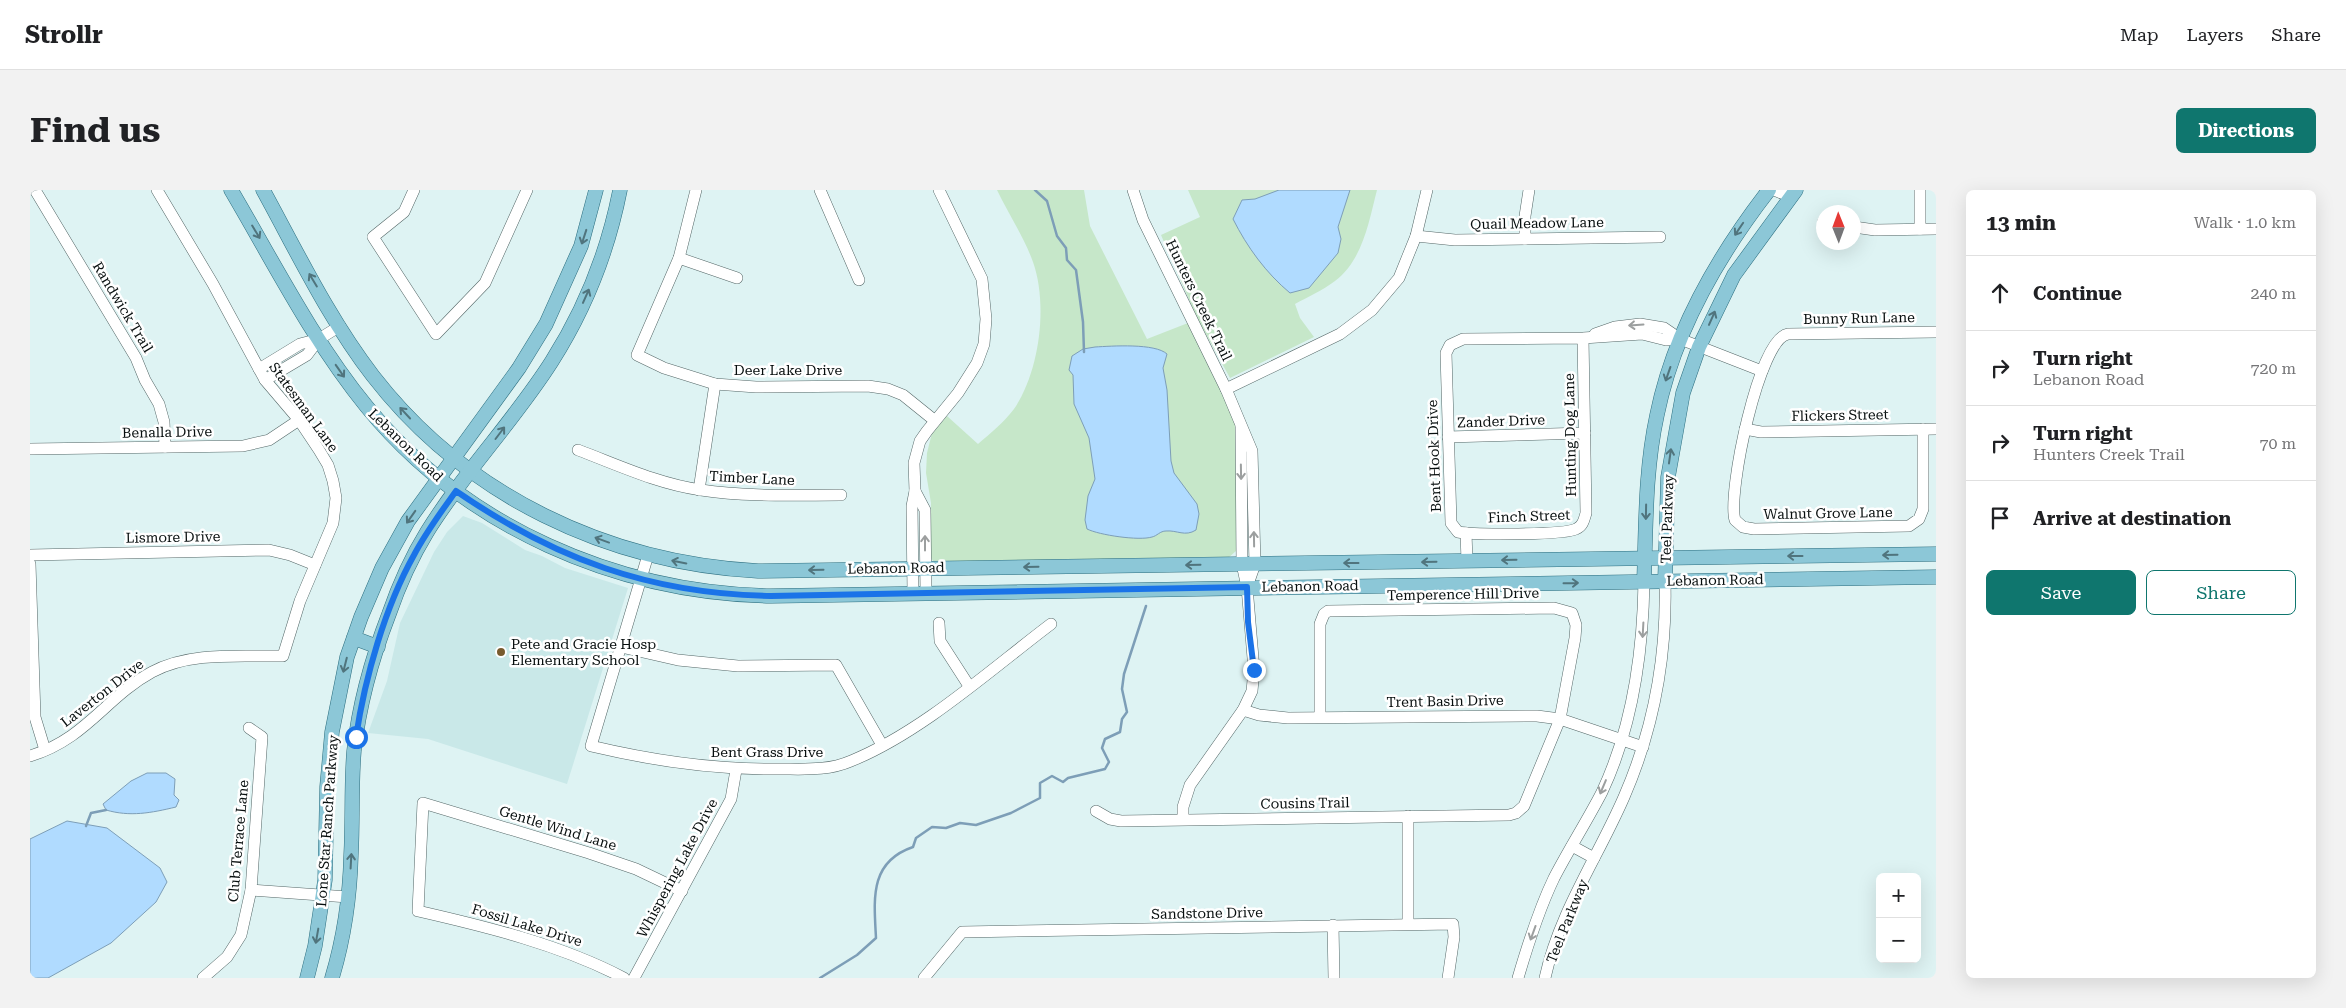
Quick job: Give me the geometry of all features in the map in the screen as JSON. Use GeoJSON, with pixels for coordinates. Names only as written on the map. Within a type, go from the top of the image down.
{"type":"FeatureCollection","features":[{"type":"Feature","properties":{"kind":"main road","name":"Lebanon Road"},"geometry":{"type":"LineString","coordinates":[[231,190],[319,339],[367,407],[402,445],[456,491],[505,523],[552,548],[604,569],[641,579],[688,589],[742,596],[1936,577]]}},
{"type":"Feature","properties":{"kind":"main road","name":"Lebanon Road"},"geometry":{"type":"LineString","coordinates":[[263,190],[306,269],[360,358],[386,392],[453,459],[517,502],[557,523],[648,555],[709,567],[758,571],[1936,554]]}},
{"type":"Feature","properties":{"kind":"main road","name":"Lone Star Ranch Parkway"},"geometry":{"type":"LineString","coordinates":[[307,978],[315,946],[323,895],[329,750],[335,714],[354,638],[378,577],[399,535],[519,368],[546,324],[581,246],[596,190]]}},
{"type":"Feature","properties":{"kind":"main road","name":"Lone Star Ranch Parkway"},"geometry":{"type":"LineString","coordinates":[[332,978],[343,932],[348,897],[353,775],[359,718],[389,614],[412,557],[428,530],[538,382],[576,318],[602,257],[620,190]]}},
{"type":"Feature","properties":{"kind":"main road","name":"Teel Parkway"},"geometry":{"type":"LineString","coordinates":[[1644,581],[1648,475],[1657,415],[1664,385],[1697,300],[1718,261],[1769,190]]}},
{"type":"Feature","properties":{"kind":"main road","name":"Teel Parkway"},"geometry":{"type":"LineString","coordinates":[[1664,581],[1665,518],[1672,447],[1683,392],[1699,347],[1734,275],[1791,192]]}},
{"type":"Feature","properties":{"kind":"main road"},"geometry":{"type":"LineString","coordinates":[[1844,556],[1848,579]]}},
{"type":"Feature","properties":{"kind":"main road"},"geometry":{"type":"LineString","coordinates":[[1834,579],[1844,556]]}},
{"type":"Feature","properties":{"kind":"main road"},"geometry":{"type":"LineString","coordinates":[[1467,561],[1470,584]]}},
{"type":"Feature","properties":{"kind":"main road"},"geometry":{"type":"LineString","coordinates":[[354,638],[378,647]]}},
{"type":"Feature","properties":{"kind":"main road"},"geometry":{"type":"LineString","coordinates":[[335,714],[359,718]]}},
{"type":"Feature","properties":{"kind":"street","name":"Randwick Trail"},"geometry":{"type":"LineString","coordinates":[[35,190],[136,358],[145,380],[159,404],[164,422],[166,447]]}},
{"type":"Feature","properties":{"kind":"street","name":"Statesman Lane"},"geometry":{"type":"LineString","coordinates":[[157,190],[213,284],[265,380],[298,420],[324,458],[331,473],[336,506],[333,523],[300,601],[283,656]]}},
{"type":"Feature","properties":{"kind":"street"},"geometry":{"type":"LineString","coordinates":[[414,190],[404,212],[373,237],[436,334],[485,283],[527,190]]}},
{"type":"Feature","properties":{"kind":"street"},"geometry":{"type":"LineString","coordinates":[[696,190],[679,258],[738,278]]}},
{"type":"Feature","properties":{"kind":"street"},"geometry":{"type":"LineString","coordinates":[[820,190],[859,280]]}},
{"type":"Feature","properties":{"kind":"street"},"geometry":{"type":"LineString","coordinates":[[920,592],[919,568],[925,510],[915,491],[914,463],[920,442],[934,420],[958,393],[977,363],[984,344],[986,319],[982,279],[939,190]]}},
{"type":"Feature","properties":{"kind":"street","name":"Hunters Creek Trail"},"geometry":{"type":"LineString","coordinates":[[1132,190],[1143,220],[1242,423],[1248,564],[1247,587],[1254,681],[1249,700],[1243,710],[1190,784],[1183,807],[1183,819]]}},
{"type":"Feature","properties":{"kind":"street"},"geometry":{"type":"LineString","coordinates":[[1226,390],[1340,334],[1372,310],[1399,278],[1416,236],[1427,190]]}},
{"type":"Feature","properties":{"kind":"street"},"geometry":{"type":"LineString","coordinates":[[1525,239],[1529,190]]}},
{"type":"Feature","properties":{"kind":"street"},"geometry":{"type":"LineString","coordinates":[[1774,190],[1791,192]]}},
{"type":"Feature","properties":{"kind":"street"},"geometry":{"type":"LineString","coordinates":[[1920,190],[1920,229]]}},
{"type":"Feature","properties":{"kind":"street"},"geometry":{"type":"LineString","coordinates":[[1861,228],[1875,230],[1936,229]]}},
{"type":"Feature","properties":{"kind":"street","name":"Quail Meadow Lane"},"geometry":{"type":"LineString","coordinates":[[1416,236],[1455,240],[1660,236]]}},
{"type":"Feature","properties":{"kind":"street","name":"Deer Lake Drive"},"geometry":{"type":"LineString","coordinates":[[679,258],[637,355],[664,368],[715,384],[756,387],[868,386],[888,389],[903,395],[934,420]]}},
{"type":"Feature","properties":{"kind":"street"},"geometry":{"type":"LineString","coordinates":[[1583,338],[1616,327],[1640,324],[1664,328],[1680,340],[1762,371],[1745,429]]}},
{"type":"Feature","properties":{"kind":"street"},"geometry":{"type":"LineString","coordinates":[[259,369],[300,344],[319,339],[340,326]]}},
{"type":"Feature","properties":{"kind":"street","name":"Bunny Run Lane"},"geometry":{"type":"LineString","coordinates":[[1762,371],[1776,342],[1783,335],[1936,332]]}},
{"type":"Feature","properties":{"kind":"street","name":"Bent Hook Drive"},"geometry":{"type":"LineString","coordinates":[[1466,533],[1458,532],[1451,523],[1446,353],[1450,346],[1463,339],[1583,338]]}},
{"type":"Feature","properties":{"kind":"street","name":"Hunting Dog Lane"},"geometry":{"type":"LineString","coordinates":[[1578,529],[1583,524],[1586,513],[1583,338]]}},
{"type":"Feature","properties":{"kind":"street"},"geometry":{"type":"LineString","coordinates":[[265,380],[307,355],[319,339]]}},
{"type":"Feature","properties":{"kind":"street"},"geometry":{"type":"LineString","coordinates":[[699,490],[715,384]]}},
{"type":"Feature","properties":{"kind":"street","name":"Benalla Drive"},"geometry":{"type":"LineString","coordinates":[[30,449],[259,444],[279,435],[298,420]]}},
{"type":"Feature","properties":{"kind":"street","name":"Flickers Street"},"geometry":{"type":"LineString","coordinates":[[1745,429],[1761,432],[1936,429]]}},
{"type":"Feature","properties":{"kind":"street","name":"Walnut Grove Lane"},"geometry":{"type":"LineString","coordinates":[[1745,429],[1733,500],[1733,514],[1736,522],[1743,527],[1754,529],[1909,526],[1919,519],[1924,504],[1923,429]]}},
{"type":"Feature","properties":{"kind":"street","name":"Zander Drive"},"geometry":{"type":"LineString","coordinates":[[1448,437],[1585,433]]}},
{"type":"Feature","properties":{"kind":"street","name":"Timber Lane"},"geometry":{"type":"LineString","coordinates":[[578,450],[652,478],[699,490],[752,495],[841,495]]}},
{"type":"Feature","properties":{"kind":"street","name":"Finch Street"},"geometry":{"type":"LineString","coordinates":[[1466,533],[1569,532],[1578,529]]}},
{"type":"Feature","properties":{"kind":"street"},"geometry":{"type":"LineString","coordinates":[[1466,533],[1467,561]]}},
{"type":"Feature","properties":{"kind":"street","name":"Lismore Drive"},"geometry":{"type":"LineString","coordinates":[[30,555],[269,550],[290,555],[315,565]]}},
{"type":"Feature","properties":{"kind":"street"},"geometry":{"type":"LineString","coordinates":[[648,555],[621,647],[678,660],[738,666],[836,665],[882,745]]}},
{"type":"Feature","properties":{"kind":"street"},"geometry":{"type":"LineString","coordinates":[[30,564],[35,717],[45,750]]}},
{"type":"Feature","properties":{"kind":"street","name":"Teel Parkway"},"geometry":{"type":"LineString","coordinates":[[1518,978],[1547,895],[1602,790],[1622,738],[1639,663],[1643,633],[1644,581]]}},
{"type":"Feature","properties":{"kind":"street","name":"Teel Parkway"},"geometry":{"type":"LineString","coordinates":[[1545,978],[1563,922],[1624,797],[1643,747],[1651,718],[1664,646],[1664,581]]}},
{"type":"Feature","properties":{"kind":"street","name":"Temperence Hill Drive"},"geometry":{"type":"LineString","coordinates":[[1320,718],[1320,624],[1324,614],[1334,611],[1554,608],[1572,613],[1576,625],[1560,719]]}},
{"type":"Feature","properties":{"kind":"street"},"geometry":{"type":"LineString","coordinates":[[940,624],[940,641],[969,686]]}},
{"type":"Feature","properties":{"kind":"street","name":"Bent Grass Drive"},"geometry":{"type":"LineString","coordinates":[[621,647],[592,746],[669,762],[736,770],[823,769],[850,761],[882,745],[930,716],[1051,624]]}},
{"type":"Feature","properties":{"kind":"street","name":"Laverton Drive"},"geometry":{"type":"LineString","coordinates":[[30,756],[45,750],[80,730],[135,682],[160,668],[197,658],[283,656]]}},
{"type":"Feature","properties":{"kind":"street","name":"Trent Basin Drive"},"geometry":{"type":"LineString","coordinates":[[1243,710],[1272,717],[1320,718],[1526,715],[1560,719],[1622,738],[1643,747]]}},
{"type":"Feature","properties":{"kind":"street","name":"Cousins Trail"},"geometry":{"type":"LineString","coordinates":[[1096,811],[1110,819],[1121,821],[1509,815],[1516,813],[1524,806],[1549,750],[1560,719]]}},
{"type":"Feature","properties":{"kind":"street","name":"Club Terrace Lane"},"geometry":{"type":"LineString","coordinates":[[203,978],[227,957],[240,935],[251,890],[262,737],[248,728]]}},
{"type":"Feature","properties":{"kind":"street","name":"Whispering Lake Drive"},"geometry":{"type":"LineString","coordinates":[[634,978],[731,799],[736,770]]}},
{"type":"Feature","properties":{"kind":"street","name":"Gentle Wind Lane"},"geometry":{"type":"LineString","coordinates":[[418,911],[423,802],[589,852],[636,869],[682,891]]}},
{"type":"Feature","properties":{"kind":"street"},"geometry":{"type":"LineString","coordinates":[[1408,816],[1408,924]]}},
{"type":"Feature","properties":{"kind":"street"},"geometry":{"type":"LineString","coordinates":[[1572,846],[1594,858]]}},
{"type":"Feature","properties":{"kind":"street"},"geometry":{"type":"LineString","coordinates":[[251,890],[348,897]]}},
{"type":"Feature","properties":{"kind":"street","name":"Fossil Lake Drive"},"geometry":{"type":"LineString","coordinates":[[418,911],[476,924],[590,960],[624,978]]}},
{"type":"Feature","properties":{"kind":"street","name":"Sandstone Drive"},"geometry":{"type":"LineString","coordinates":[[924,978],[962,932],[1453,924],[1454,937],[1448,978]]}},
{"type":"Feature","properties":{"kind":"street"},"geometry":{"type":"LineString","coordinates":[[1333,925],[1334,978]]}},
{"type":"Feature","properties":{"kind":"shaded area","name":"Pete and Gracie Hosp Elementary School"},"geometry":{"type":"Polygon","coordinates":[[[463,516],[482,523],[525,550],[542,556],[565,568],[628,588],[567,784],[428,739],[368,733],[387,681],[400,623],[434,552],[447,532],[463,516]]]}},
{"type":"Feature","properties":{"kind":"green space"},"geometry":{"type":"Polygon","coordinates":[[[997,190],[1084,190],[1090,226],[1147,339],[1188,323],[1224,394],[1236,427],[1236,551],[1228,558],[934,562],[930,557],[931,503],[926,473],[927,453],[932,433],[947,416],[978,444],[1002,423],[1014,409],[1023,393],[1030,376],[1039,337],[1040,297],[1038,279],[1025,243],[997,190]]]}},
{"type":"Feature","properties":{"kind":"green space"},"geometry":{"type":"Polygon","coordinates":[[[1188,190],[1377,190],[1364,239],[1345,272],[1335,281],[1295,304],[1300,318],[1314,337],[1230,378],[1197,318],[1161,235],[1200,217],[1188,190]]]}},
{"type":"Feature","properties":{"kind":"water"},"geometry":{"type":"Polygon","coordinates":[[[1279,190],[1350,190],[1338,227],[1341,239],[1338,253],[1309,288],[1290,293],[1258,259],[1244,240],[1233,219],[1242,200],[1255,199],[1279,190]]]}},
{"type":"Feature","properties":{"kind":"water"},"geometry":{"type":"Polygon","coordinates":[[[1095,347],[1143,347],[1161,350],[1167,354],[1163,368],[1167,390],[1171,461],[1174,473],[1197,504],[1199,514],[1196,530],[1188,533],[1164,531],[1152,537],[1129,538],[1087,529],[1085,520],[1088,496],[1095,479],[1089,438],[1074,404],[1073,375],[1069,370],[1072,356],[1083,349],[1095,347]]]}},
{"type":"Feature","properties":{"kind":"water"},"geometry":{"type":"Polygon","coordinates":[[[147,773],[166,773],[175,779],[174,795],[179,800],[176,807],[141,813],[106,810],[103,804],[131,781],[147,773]]]}},
{"type":"Feature","properties":{"kind":"water"},"geometry":{"type":"Polygon","coordinates":[[[67,821],[107,828],[160,868],[167,882],[156,902],[111,943],[48,978],[30,978],[30,839],[67,821]]]}},
{"type":"Feature","properties":{"kind":"waterway"},"geometry":{"type":"LineString","coordinates":[[1035,190],[1047,201],[1057,236],[1066,248],[1067,260],[1076,270],[1083,322],[1084,352]]}},
{"type":"Feature","properties":{"kind":"waterway"},"geometry":{"type":"LineString","coordinates":[[820,978],[857,955],[876,938],[875,896],[881,872],[888,862],[913,847],[916,838],[932,827],[946,828],[960,823],[976,825],[1011,813],[1040,798],[1040,783],[1052,776],[1063,782],[1068,778],[1105,769],[1109,762],[1102,748],[1105,739],[1120,732],[1122,719],[1127,712],[1122,689],[1124,674],[1146,606]]}},
{"type":"Feature","properties":{"kind":"waterway"},"geometry":{"type":"LineString","coordinates":[[86,826],[91,813],[106,810]]}},
{"type":"Feature","properties":{"kind":"place","name":"Pete and Gracie Hosp Elementary School"},"geometry":{"type":"Point","coordinates":[501,652]}},
{"type":"Feature","properties":{"kind":"route"},"geometry":{"type":"LineString","coordinates":[[356,737],[362,699],[384,627],[396,596],[412,557],[435,519],[456,491],[505,523],[552,548],[578,559],[604,569],[641,579],[715,593],[742,596],[771,596],[1247,587],[1248,622],[1254,670]]}}]}
